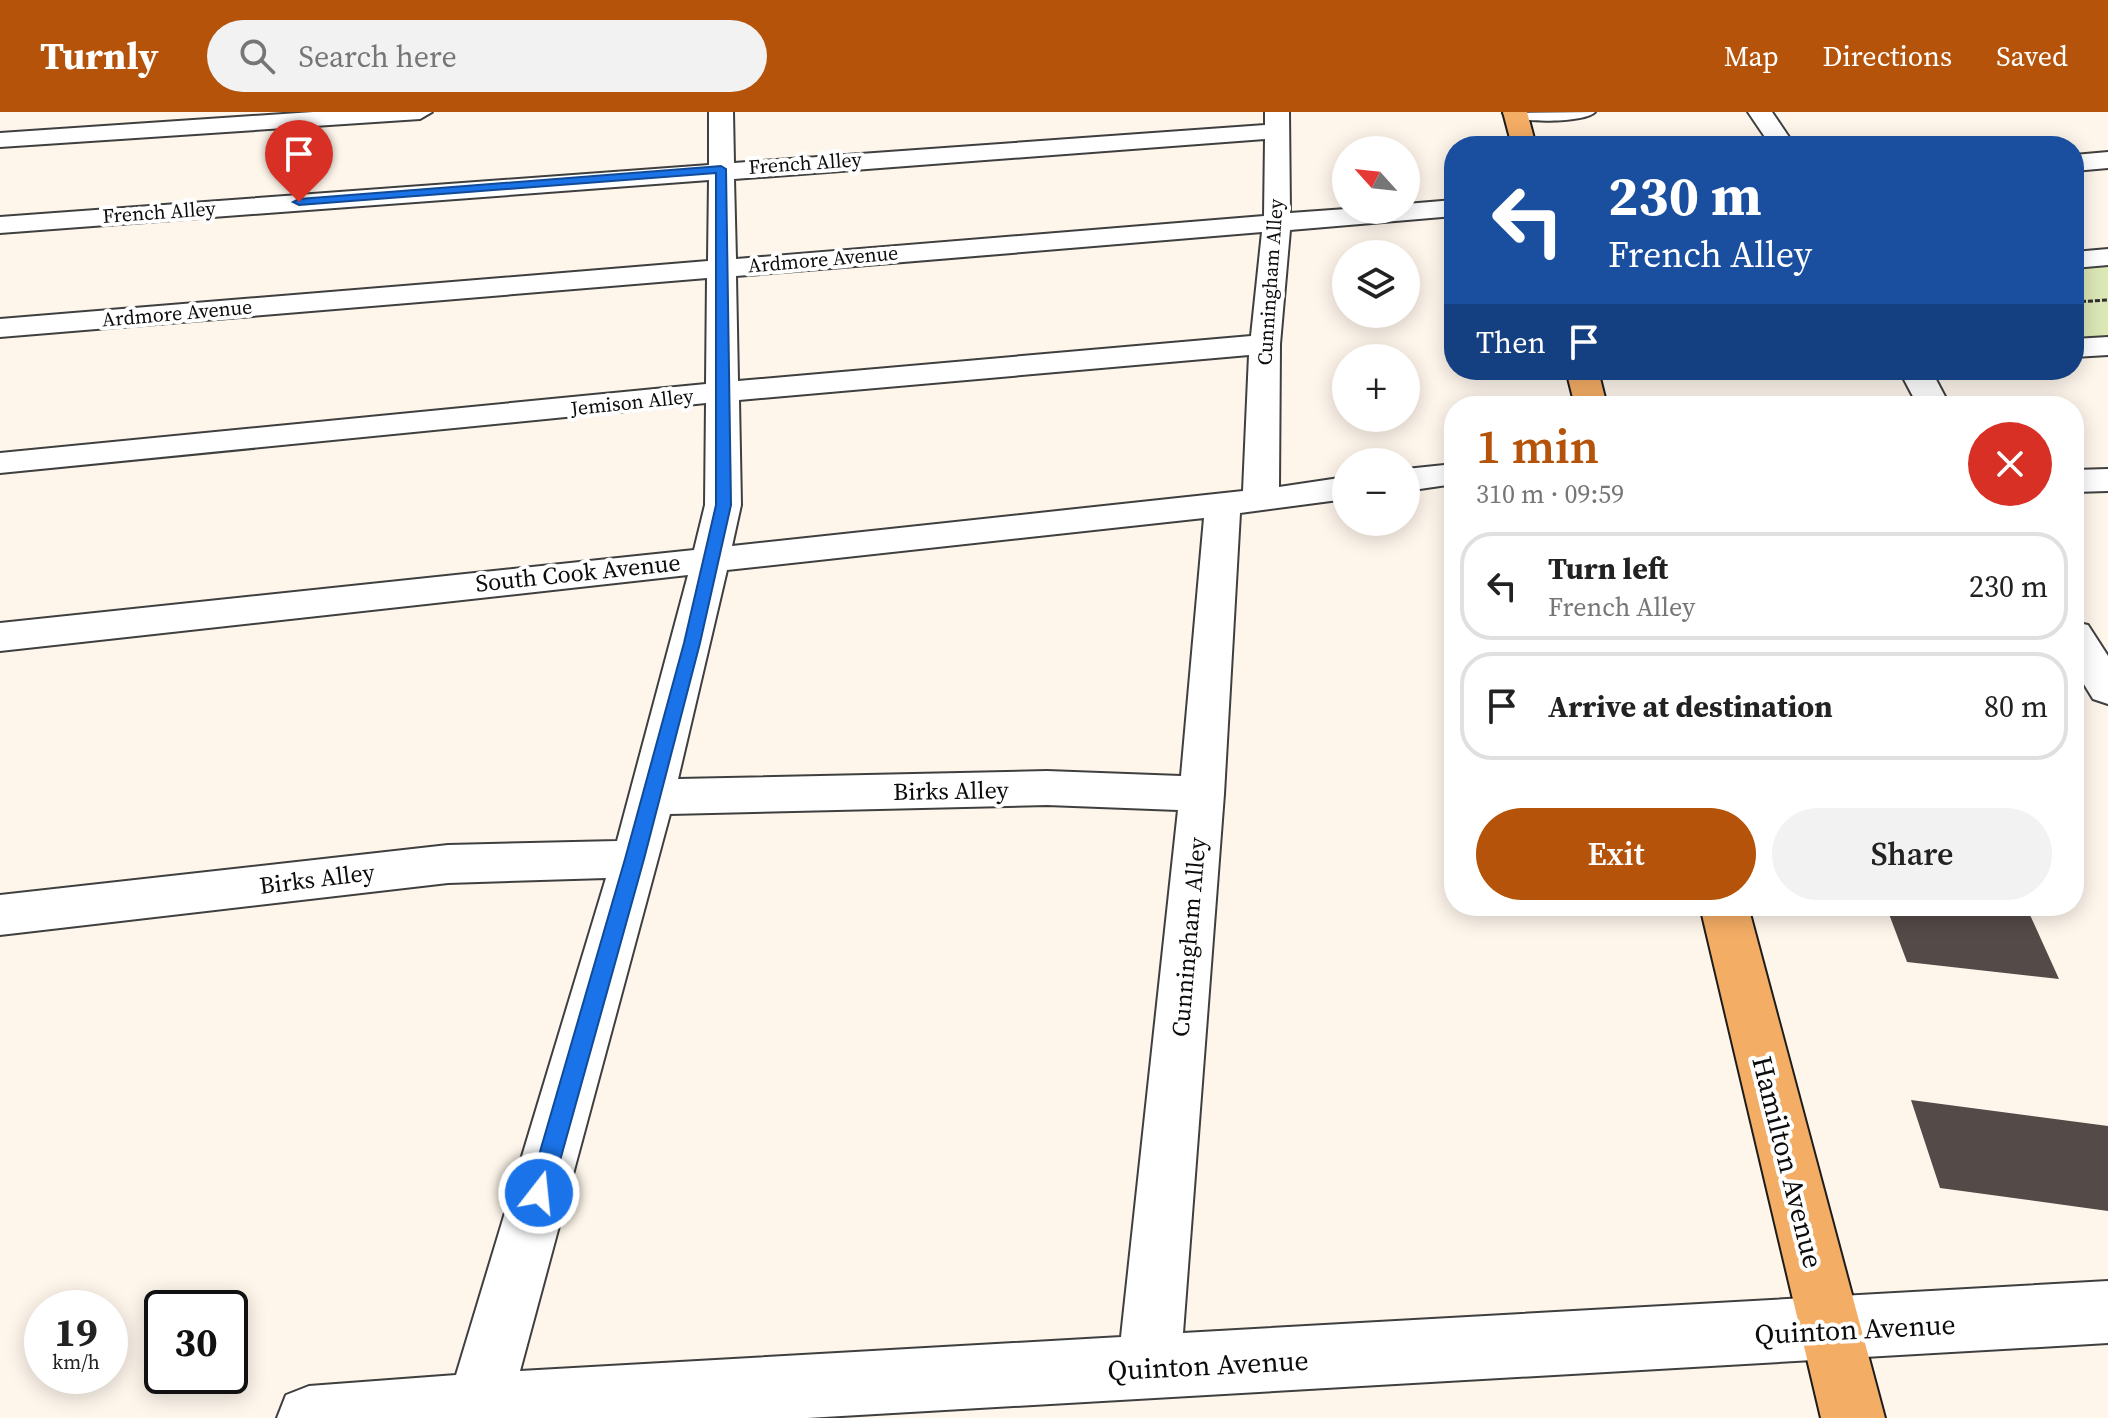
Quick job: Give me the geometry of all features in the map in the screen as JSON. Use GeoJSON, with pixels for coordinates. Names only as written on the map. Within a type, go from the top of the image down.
{"type":"FeatureCollection","features":[{"type":"Feature","properties":{"kind":"main road"},"geometry":{"type":"LineString","coordinates":[[1515,113],[1521,136]]}},
{"type":"Feature","properties":{"kind":"main road","name":"Hamilton Avenue"},"geometry":{"type":"LineString","coordinates":[[1727,916],[1853,1418]]}},
{"type":"Feature","properties":{"kind":"street"},"geometry":{"type":"LineString","coordinates":[[0,140],[420,112]]}},
{"type":"Feature","properties":{"kind":"street"},"geometry":{"type":"LineString","coordinates":[[479,1405],[635,859],[723,505],[721,112]]}},
{"type":"Feature","properties":{"kind":"street"},"geometry":{"type":"LineString","coordinates":[[1515,113],[1583,112]]}},
{"type":"Feature","properties":{"kind":"street"},"geometry":{"type":"LineString","coordinates":[[1760,112],[1776,136]]}},
{"type":"Feature","properties":{"kind":"street","name":"French Alley"},"geometry":{"type":"LineString","coordinates":[[0,225],[1276,122]]}},
{"type":"Feature","properties":{"kind":"street","name":"Cunningham Alley"},"geometry":{"type":"LineString","coordinates":[[1149,1368],[1202,794],[1265,344],[1277,222],[1276,122]]}},
{"type":"Feature","properties":{"kind":"street"},"geometry":{"type":"LineString","coordinates":[[2084,162],[2108,160]]}},
{"type":"Feature","properties":{"kind":"street","name":"Ardmore Avenue"},"geometry":{"type":"LineString","coordinates":[[0,328],[1444,209]]}},
{"type":"Feature","properties":{"kind":"street"},"geometry":{"type":"LineString","coordinates":[[2084,259],[2108,257]]}},
{"type":"Feature","properties":{"kind":"street","name":"Jemison Alley"},"geometry":{"type":"LineString","coordinates":[[0,463],[723,392],[1265,344]]}},
{"type":"Feature","properties":{"kind":"street"},"geometry":{"type":"LineString","coordinates":[[2084,347],[2108,346]]}},
{"type":"Feature","properties":{"kind":"street"},"geometry":{"type":"LineString","coordinates":[[1420,478],[1444,475]]}},
{"type":"Feature","properties":{"kind":"street"},"geometry":{"type":"LineString","coordinates":[[2084,481],[2108,480]]}},
{"type":"Feature","properties":{"kind":"street","name":"South Cook Avenue"},"geometry":{"type":"LineString","coordinates":[[0,637],[1332,490]]}},
{"type":"Feature","properties":{"kind":"street","name":"Birks Alley"},"geometry":{"type":"LineString","coordinates":[[651,797],[1047,788],[1202,794]]}},
{"type":"Feature","properties":{"kind":"street","name":"Birks Alley"},"geometry":{"type":"LineString","coordinates":[[0,915],[448,864],[635,859]]}},
{"type":"Feature","properties":{"kind":"street","name":"Quinton Avenue"},"geometry":{"type":"LineString","coordinates":[[309,1418],[479,1405],[1831,1331],[2108,1312]]}},
{"type":"Feature","properties":{"kind":"path"},"geometry":{"type":"LineString","coordinates":[[2084,301],[2108,300]]}},
{"type":"Feature","properties":{"kind":"green space"},"geometry":{"type":"Polygon","coordinates":[[[2108,266],[2108,339],[2084,340],[2084,267],[2108,266]]]}},
{"type":"Feature","properties":{"kind":"building"},"geometry":{"type":"Polygon","coordinates":[[[1890,916],[2031,916],[2059,979],[1907,962],[1890,916]]]}},
{"type":"Feature","properties":{"kind":"building"},"geometry":{"type":"Polygon","coordinates":[[[1911,1100],[2108,1126],[2108,1211],[1940,1188],[1911,1100]]]}},
{"type":"Feature","properties":{"kind":"route"},"geometry":{"type":"LineString","coordinates":[[299,202],[721,169],[723,505],[692,643],[635,859],[539,1193]]}}]}
